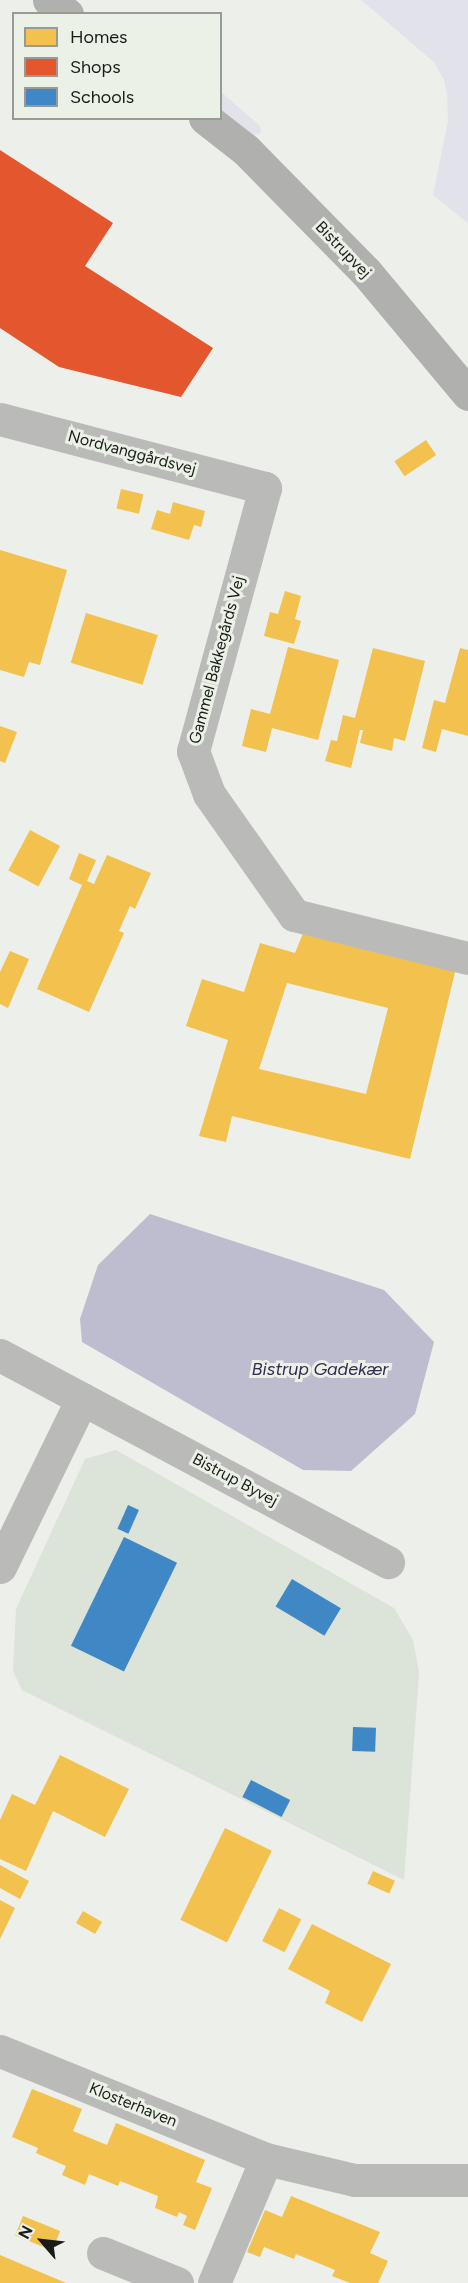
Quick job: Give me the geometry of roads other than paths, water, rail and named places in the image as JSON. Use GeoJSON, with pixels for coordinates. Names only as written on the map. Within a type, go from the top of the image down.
{"type":"FeatureCollection","features":[{"type":"Feature","properties":{"kind":"main road"},"geometry":{"type":"LineString","coordinates":[[49,0],[64,12]]}},
{"type":"Feature","properties":{"kind":"main road","name":"Bistrupvej"},"geometry":{"type":"LineString","coordinates":[[208,120],[246,150],[366,272],[468,394]]}},
{"type":"Feature","properties":{"kind":"street","name":"Nordvanggårdsvej"},"geometry":{"type":"LineString","coordinates":[[0,419],[265,488]]}},
{"type":"Feature","properties":{"kind":"street","name":"Gammel Bakkegårds Vej"},"geometry":{"type":"LineString","coordinates":[[265,488],[193,751],[209,794],[294,915],[468,958]]}},
{"type":"Feature","properties":{"kind":"street","name":"Bistrup Byvej"},"geometry":{"type":"LineString","coordinates":[[0,1355],[388,1562]]}},
{"type":"Feature","properties":{"kind":"street"},"geometry":{"type":"LineString","coordinates":[[0,1567],[82,1399]]}},
{"type":"Feature","properties":{"kind":"street","name":"Klosterhaven"},"geometry":{"type":"LineString","coordinates":[[0,2051],[266,2159],[355,2180],[468,2180]]}},
{"type":"Feature","properties":{"kind":"street"},"geometry":{"type":"LineString","coordinates":[[214,2283],[266,2159]]}},
{"type":"Feature","properties":{"kind":"street"},"geometry":{"type":"LineString","coordinates":[[103,2253],[177,2283]]}},
{"type":"Feature","properties":{"kind":"water","name":"Bistrup Gadekær"},"geometry":{"type":"Polygon","coordinates":[[[150,1214],[384,1290],[434,1342],[415,1414],[351,1471],[303,1470],[82,1342],[80,1319],[98,1265],[150,1214]]]}}]}
